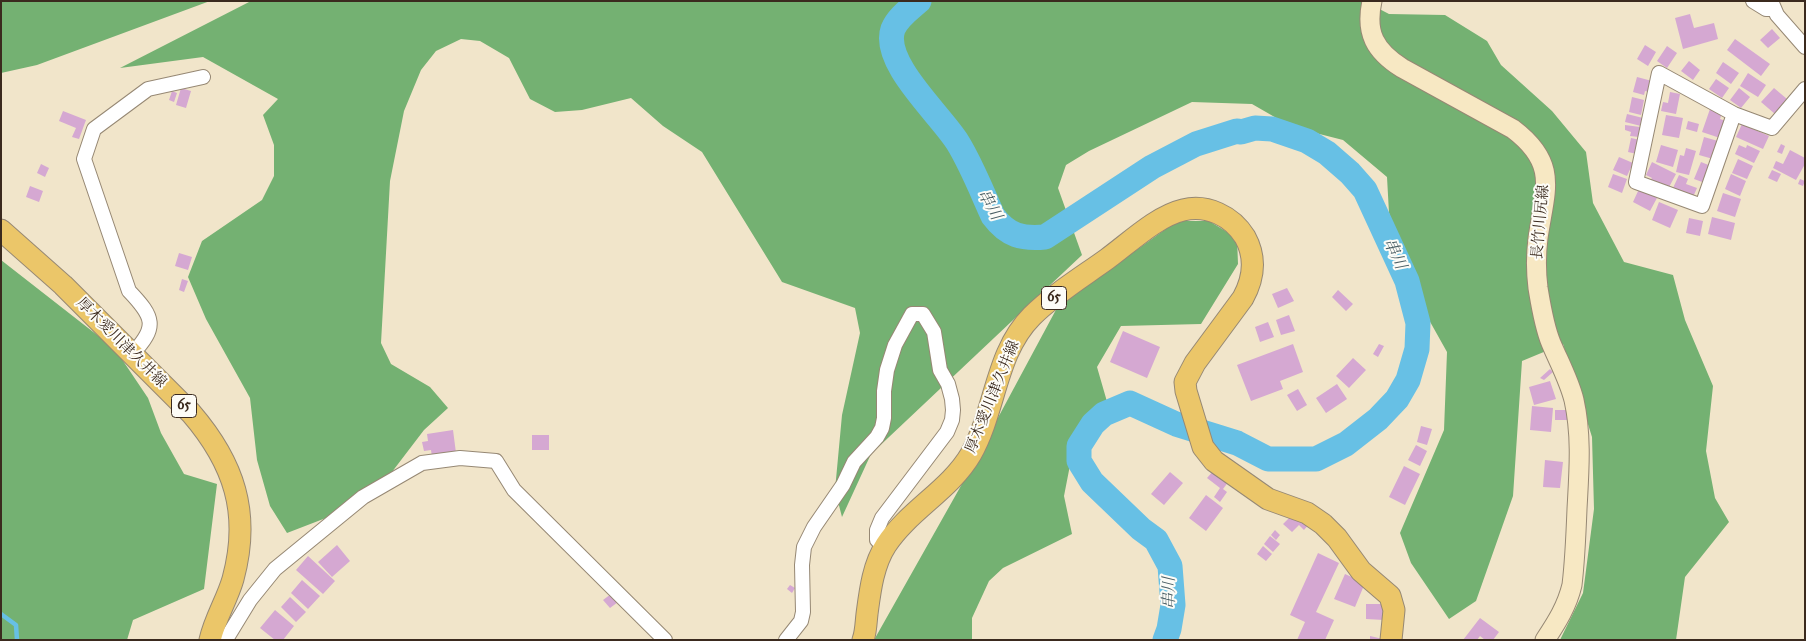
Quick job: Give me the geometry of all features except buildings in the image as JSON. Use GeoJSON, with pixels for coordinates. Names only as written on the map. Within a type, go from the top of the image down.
{"type":"FeatureCollection","features":[{"type":"Feature","properties":{"kind":"main road","name":"長竹川尻線"},"geometry":{"type":"LineString","coordinates":[[1372,1],[1369,26],[1374,40],[1385,56],[1402,68],[1513,129],[1524,137],[1535,152],[1544,172],[1546,192],[1538,245],[1538,289],[1547,331],[1573,398],[1578,422],[1580,454],[1572,585],[1567,603],[1545,640]]}},
{"type":"Feature","properties":{"kind":"main road","name":"厚木愛川津久井線"},"geometry":{"type":"LineString","coordinates":[[863,640],[873,576],[885,546],[903,525],[945,485],[971,454],[986,417],[1003,364],[1024,325],[1045,305],[1155,224],[1181,210],[1199,208],[1220,214],[1235,225],[1249,244],[1253,268],[1249,288],[1195,363],[1185,382],[1203,447],[1214,461],[1268,499],[1307,513],[1330,530],[1361,571],[1391,598],[1394,610],[1392,640]]}},
{"type":"Feature","properties":{"kind":"main road","name":"厚木愛川津久井線"},"geometry":{"type":"LineString","coordinates":[[1,230],[63,285],[191,412],[209,434],[226,462],[233,480],[238,506],[237,563],[230,589],[212,629],[210,640]]}},
{"type":"Feature","properties":{"kind":"street"},"geometry":{"type":"LineString","coordinates":[[1753,1],[1766,9],[1772,5],[1785,26],[1805,47]]}},
{"type":"Feature","properties":{"kind":"street"},"geometry":{"type":"LineString","coordinates":[[1734,114],[1702,206],[1636,182],[1659,73],[1734,114],[1772,128],[1805,89]]}},
{"type":"Feature","properties":{"kind":"street"},"geometry":{"type":"LineString","coordinates":[[132,354],[145,341],[149,333],[148,313],[129,291],[84,159],[94,129],[148,89],[204,77]]}},
{"type":"Feature","properties":{"kind":"street"},"geometry":{"type":"LineString","coordinates":[[786,640],[801,621],[803,612],[802,565],[804,547],[814,527],[843,485],[854,462],[877,437],[882,428],[887,370],[895,345],[912,314],[923,314],[934,332],[940,370],[948,384],[952,399],[952,420],[947,432],[882,518],[876,535],[877,540],[885,546]]}},
{"type":"Feature","properties":{"kind":"street"},"geometry":{"type":"LineString","coordinates":[[223,640],[228,636],[250,600],[276,569],[363,497],[422,463],[460,458],[496,461],[514,490],[665,640]]}},
{"type":"Feature","properties":{"kind":"green space"},"geometry":{"type":"Polygon","coordinates":[[[1,1],[210,1],[37,65],[1,73],[1,1]]]}},
{"type":"Feature","properties":{"kind":"green space"},"geometry":{"type":"Polygon","coordinates":[[[251,1],[1364,1],[1389,14],[1445,15],[1487,41],[1501,65],[1552,111],[1586,152],[1593,203],[1624,262],[1673,275],[1685,320],[1713,386],[1706,451],[1715,498],[1729,522],[1685,577],[1676,640],[1560,640],[1583,593],[1594,509],[1592,437],[1563,344],[1522,361],[1513,496],[1476,601],[1449,619],[1411,563],[1400,533],[1444,430],[1447,352],[1419,302],[1389,213],[1387,177],[1343,140],[1292,127],[1252,104],[1192,102],[1089,151],[1066,165],[1058,188],[1082,255],[871,454],[842,517],[835,490],[842,415],[860,333],[855,308],[782,282],[702,152],[663,126],[631,98],[582,110],[555,112],[530,99],[509,58],[480,41],[461,39],[436,51],[421,70],[404,111],[390,181],[381,343],[391,364],[430,387],[448,408],[424,430],[382,485],[344,511],[287,533],[270,506],[257,460],[250,398],[206,319],[188,277],[202,241],[262,200],[274,176],[274,145],[263,115],[278,99],[203,57],[120,68],[251,1]]]}},
{"type":"Feature","properties":{"kind":"green space"},"geometry":{"type":"Polygon","coordinates":[[[1177,221],[1209,221],[1237,238],[1238,264],[1201,324],[1121,326],[1097,367],[1110,412],[1071,460],[1064,496],[1072,534],[1003,568],[989,581],[972,618],[972,640],[874,640],[971,468],[1058,306],[1177,221]]]}},
{"type":"Feature","properties":{"kind":"green space"},"geometry":{"type":"Polygon","coordinates":[[[1,260],[115,349],[148,398],[161,433],[184,474],[217,484],[204,589],[133,620],[127,640],[1,640],[1,260]]]}},
{"type":"Feature","properties":{"kind":"waterway","name":"串川"},"geometry":{"type":"LineString","coordinates":[[919,1],[901,17],[893,29],[892,43],[896,57],[915,89],[958,143],[993,216],[1010,232],[1022,237],[1045,237],[1152,167],[1196,144],[1237,131],[1241,132],[1255,128],[1272,129],[1307,141],[1327,153],[1350,173],[1365,190],[1407,281],[1418,323],[1417,349],[1408,380],[1397,399],[1378,419],[1346,444],[1316,459],[1268,459],[1237,443],[1176,424],[1130,403],[1104,414],[1093,424],[1079,446],[1079,461],[1092,482],[1141,529],[1156,540],[1170,566],[1173,605],[1165,640]]}},
{"type":"Feature","properties":{"kind":"waterway"},"geometry":{"type":"LineString","coordinates":[[1,614],[16,625],[17,640]]}}]}
